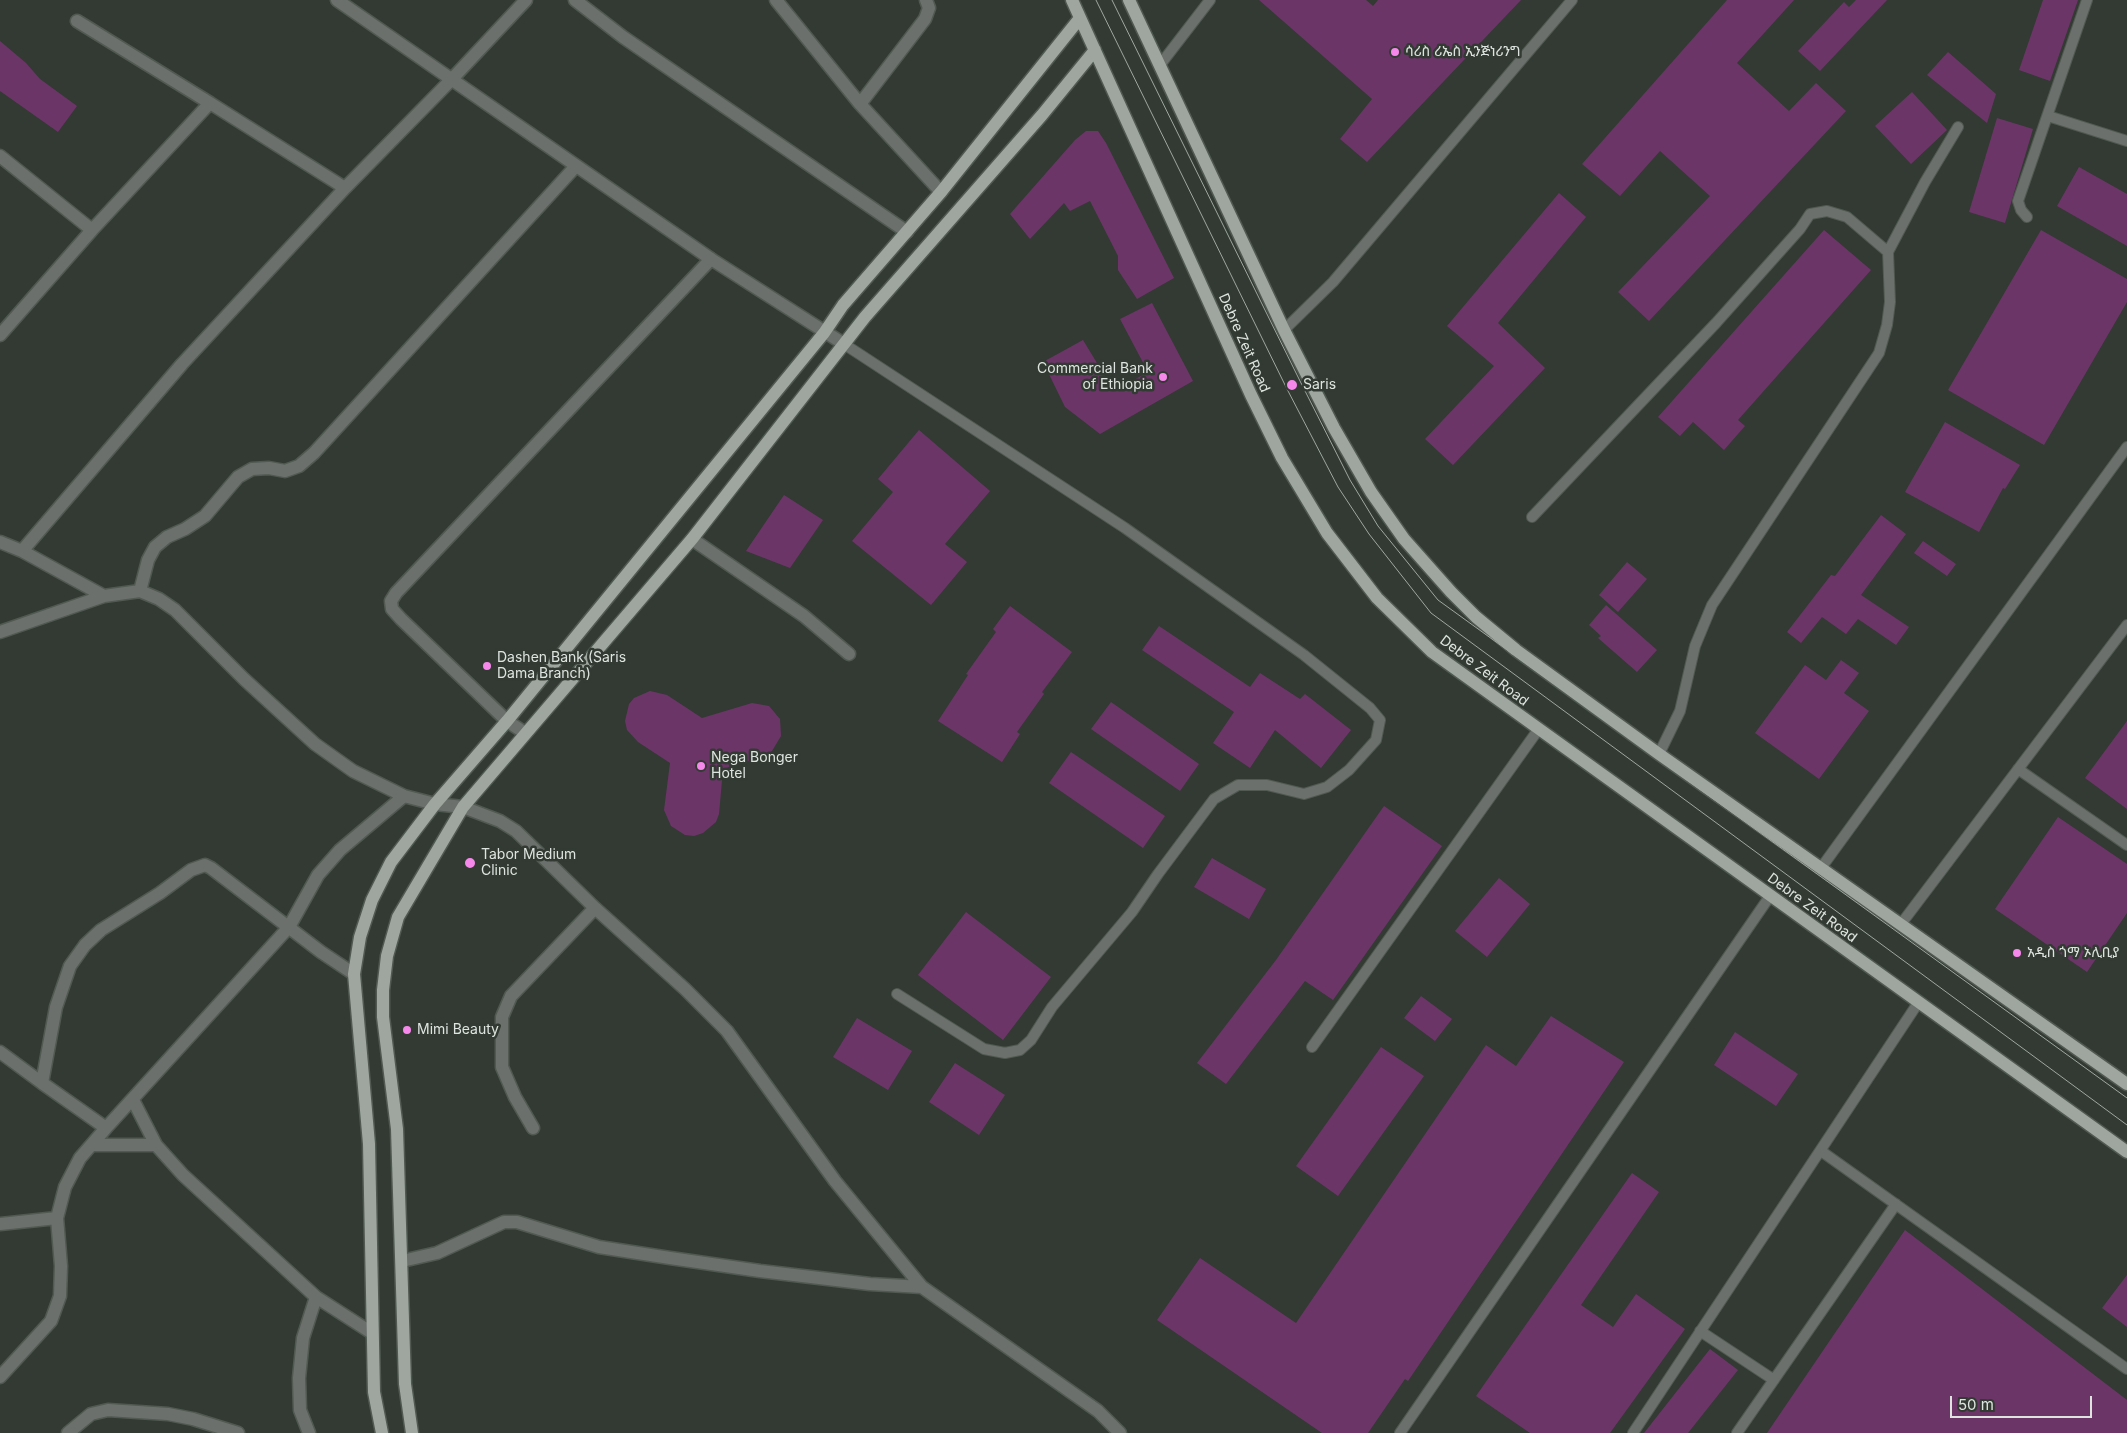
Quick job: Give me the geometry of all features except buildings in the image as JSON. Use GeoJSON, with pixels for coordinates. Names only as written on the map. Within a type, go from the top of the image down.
{"type":"FeatureCollection","features":[{"type":"Feature","properties":{"kind":"main road","name":"Debre Zeit Road"},"geometry":{"type":"LineString","coordinates":[[1072,0],[1251,395],[1282,458],[1327,533],[1377,598],[1432,652],[1918,1004],[2127,1152]]}},
{"type":"Feature","properties":{"kind":"main road"},"geometry":{"type":"LineString","coordinates":[[1130,0],[1284,330],[1334,428],[1371,492],[1404,538],[1450,592],[1476,617],[1516,650],[1659,754],[2127,1084]]}},
{"type":"Feature","properties":{"kind":"main road"},"geometry":{"type":"LineString","coordinates":[[382,1433],[374,1392],[370,1144],[354,974],[360,937],[372,900],[391,862],[435,804],[508,721],[824,332],[843,305],[942,192],[1080,18]]}},
{"type":"Feature","properties":{"kind":"main road"},"geometry":{"type":"LineString","coordinates":[[412,1433],[405,1384],[397,1129],[383,1018],[382,990],[387,956],[398,917],[463,806],[692,539],[871,310],[1042,115],[1095,50]]}},
{"type":"Feature","properties":{"kind":"street"},"geometry":{"type":"LineString","coordinates":[[337,0],[711,259],[844,344]]}},
{"type":"Feature","properties":{"kind":"street"},"geometry":{"type":"LineString","coordinates":[[22,551],[182,364],[345,188],[526,0]]}},
{"type":"Feature","properties":{"kind":"street"},"geometry":{"type":"LineString","coordinates":[[575,0],[631,43],[907,232]]}},
{"type":"Feature","properties":{"kind":"street"},"geometry":{"type":"LineString","coordinates":[[776,0],[860,104],[942,192]]}},
{"type":"Feature","properties":{"kind":"street"},"geometry":{"type":"LineString","coordinates":[[860,104],[925,19],[928,8],[926,0]]}},
{"type":"Feature","properties":{"kind":"street"},"geometry":{"type":"LineString","coordinates":[[77,21],[345,188]]}},
{"type":"Feature","properties":{"kind":"street"},"geometry":{"type":"LineString","coordinates":[[0,335],[92,230],[210,104]]}},
{"type":"Feature","properties":{"kind":"street"},"geometry":{"type":"LineString","coordinates":[[0,156],[92,230]]}},
{"type":"Feature","properties":{"kind":"street"},"geometry":{"type":"LineString","coordinates":[[140,591],[148,560],[155,547],[167,537],[185,529],[205,516],[238,478],[252,469],[270,468],[285,471],[299,466],[314,453],[576,166]]}},
{"type":"Feature","properties":{"kind":"street"},"geometry":{"type":"LineString","coordinates":[[525,733],[508,721],[401,619],[392,609],[391,601],[402,586],[711,259]]}},
{"type":"Feature","properties":{"kind":"street"},"geometry":{"type":"LineString","coordinates":[[692,539],[804,616],[848,654]]}},
{"type":"Feature","properties":{"kind":"street"},"geometry":{"type":"LineString","coordinates":[[0,542],[22,551],[104,596]]}},
{"type":"Feature","properties":{"kind":"street"},"geometry":{"type":"LineString","coordinates":[[0,632],[104,596],[140,591],[159,599],[175,610],[244,679],[315,744],[353,771],[404,796],[435,804],[463,806],[500,821],[516,831],[595,908],[685,989],[727,1031],[835,1181],[922,1287],[1098,1411],[1120,1433]]}},
{"type":"Feature","properties":{"kind":"street"},"geometry":{"type":"LineString","coordinates":[[0,1377],[51,1320],[60,1296],[61,1266],[56,1218],[65,1187],[72,1172],[106,1128],[289,927],[318,875],[340,850],[404,796]]}},
{"type":"Feature","properties":{"kind":"street"},"geometry":{"type":"LineString","coordinates":[[42,1083],[56,1006],[70,966],[85,945],[101,930],[160,893],[190,870],[205,865],[211,868],[354,974]]}},
{"type":"Feature","properties":{"kind":"street"},"geometry":{"type":"LineString","coordinates":[[533,1128],[515,1097],[502,1067],[502,1017],[511,996],[595,908]]}},
{"type":"Feature","properties":{"kind":"street"},"geometry":{"type":"LineString","coordinates":[[0,1052],[106,1128]]}},
{"type":"Feature","properties":{"kind":"street"},"geometry":{"type":"LineString","coordinates":[[133,1100],[156,1145],[183,1175],[316,1296],[372,1333]]}},
{"type":"Feature","properties":{"kind":"street"},"geometry":{"type":"LineString","coordinates":[[92,1145],[156,1145]]}},
{"type":"Feature","properties":{"kind":"street"},"geometry":{"type":"LineString","coordinates":[[0,1224],[56,1218]]}},
{"type":"Feature","properties":{"kind":"street"},"geometry":{"type":"LineString","coordinates":[[402,1261],[437,1253],[504,1222],[517,1222],[599,1247],[661,1257],[870,1284],[922,1287]]}},
{"type":"Feature","properties":{"kind":"street"},"geometry":{"type":"LineString","coordinates":[[309,1433],[300,1410],[299,1378],[303,1338],[316,1296]]}},
{"type":"Feature","properties":{"kind":"street"},"geometry":{"type":"LineString","coordinates":[[68,1433],[92,1414],[108,1410],[168,1414],[193,1419],[238,1433]]}},
{"type":"Feature","properties":{"kind":"lane"},"geometry":{"type":"LineString","coordinates":[[1160,65],[1210,0]]}},
{"type":"Feature","properties":{"kind":"lane"},"geometry":{"type":"LineString","coordinates":[[1284,330],[1333,282],[1572,0]]}},
{"type":"Feature","properties":{"kind":"lane"},"geometry":{"type":"LineString","coordinates":[[2027,217],[2020,210],[2018,201],[2087,0]]}},
{"type":"Feature","properties":{"kind":"lane"},"geometry":{"type":"LineString","coordinates":[[2048,116],[2127,141]]}},
{"type":"Feature","properties":{"kind":"lane"},"geometry":{"type":"LineString","coordinates":[[1659,754],[1680,711],[1694,646],[1712,605],[1879,353],[1887,325],[1890,302],[1888,252],[1925,182],[1958,127]]}},
{"type":"Feature","properties":{"kind":"lane"},"geometry":{"type":"LineString","coordinates":[[1532,517],[1716,323],[1800,229],[1810,214],[1827,211],[1847,217],[1888,252]]}},
{"type":"Feature","properties":{"kind":"lane"},"geometry":{"type":"LineString","coordinates":[[844,344],[1125,528],[1304,655],[1370,708],[1380,720],[1376,740],[1349,770],[1328,787],[1304,794],[1267,785],[1238,785],[1214,799],[1132,912],[1052,1007],[1031,1040],[1020,1050],[1005,1053],[984,1049],[897,994]]}},
{"type":"Feature","properties":{"kind":"lane"},"geometry":{"type":"LineString","coordinates":[[1821,868],[2127,447]]}},
{"type":"Feature","properties":{"kind":"lane"},"geometry":{"type":"LineString","coordinates":[[1901,924],[2127,625]]}},
{"type":"Feature","properties":{"kind":"lane"},"geometry":{"type":"LineString","coordinates":[[1312,1047],[1538,730]]}},
{"type":"Feature","properties":{"kind":"lane"},"geometry":{"type":"LineString","coordinates":[[2018,769],[2127,845]]}},
{"type":"Feature","properties":{"kind":"lane"},"geometry":{"type":"LineString","coordinates":[[1400,1433],[1770,896]]}},
{"type":"Feature","properties":{"kind":"lane"},"geometry":{"type":"LineString","coordinates":[[1633,1433],[1918,1004]]}},
{"type":"Feature","properties":{"kind":"lane"},"geometry":{"type":"LineString","coordinates":[[1820,1151],[2127,1369]]}},
{"type":"Feature","properties":{"kind":"lane"},"geometry":{"type":"LineString","coordinates":[[1737,1433],[1896,1204]]}},
{"type":"Feature","properties":{"kind":"lane"},"geometry":{"type":"LineString","coordinates":[[1700,1331],[1774,1380]]}},
{"type":"Feature","properties":{"kind":"tram line"},"geometry":{"type":"LineString","coordinates":[[1096,0],[1287,389],[1338,487],[1369,534],[1431,613],[2127,1125]]}},
{"type":"Feature","properties":{"kind":"tram line"},"geometry":{"type":"LineString","coordinates":[[1112,0],[1350,480],[1378,526],[1438,600],[2127,1098]]}},
{"type":"Feature","properties":{"kind":"place","name":"ሳሪስ ሪኤስ ኢንጅነሪንግ"},"geometry":{"type":"Point","coordinates":[1395,52]}},
{"type":"Feature","properties":{"kind":"place","name":"Commercial Bank of Ethiopia"},"geometry":{"type":"Point","coordinates":[1163,377]}},
{"type":"Feature","properties":{"kind":"place","name":"Saris"},"geometry":{"type":"Point","coordinates":[1292,385]}},
{"type":"Feature","properties":{"kind":"place","name":"Dashen Bank (Saris Dama Branch)"},"geometry":{"type":"Point","coordinates":[487,666]}},
{"type":"Feature","properties":{"kind":"place","name":"Nega Bonger Hotel"},"geometry":{"type":"Point","coordinates":[701,766]}},
{"type":"Feature","properties":{"kind":"place","name":"Tabor Medium Clinic"},"geometry":{"type":"Point","coordinates":[470,863]}},
{"type":"Feature","properties":{"kind":"place","name":"አዲስ ጎማ ኦሊቢያ"},"geometry":{"type":"Point","coordinates":[2017,953]}},
{"type":"Feature","properties":{"kind":"place","name":"Mimi Beauty"},"geometry":{"type":"Point","coordinates":[407,1030]}}]}
